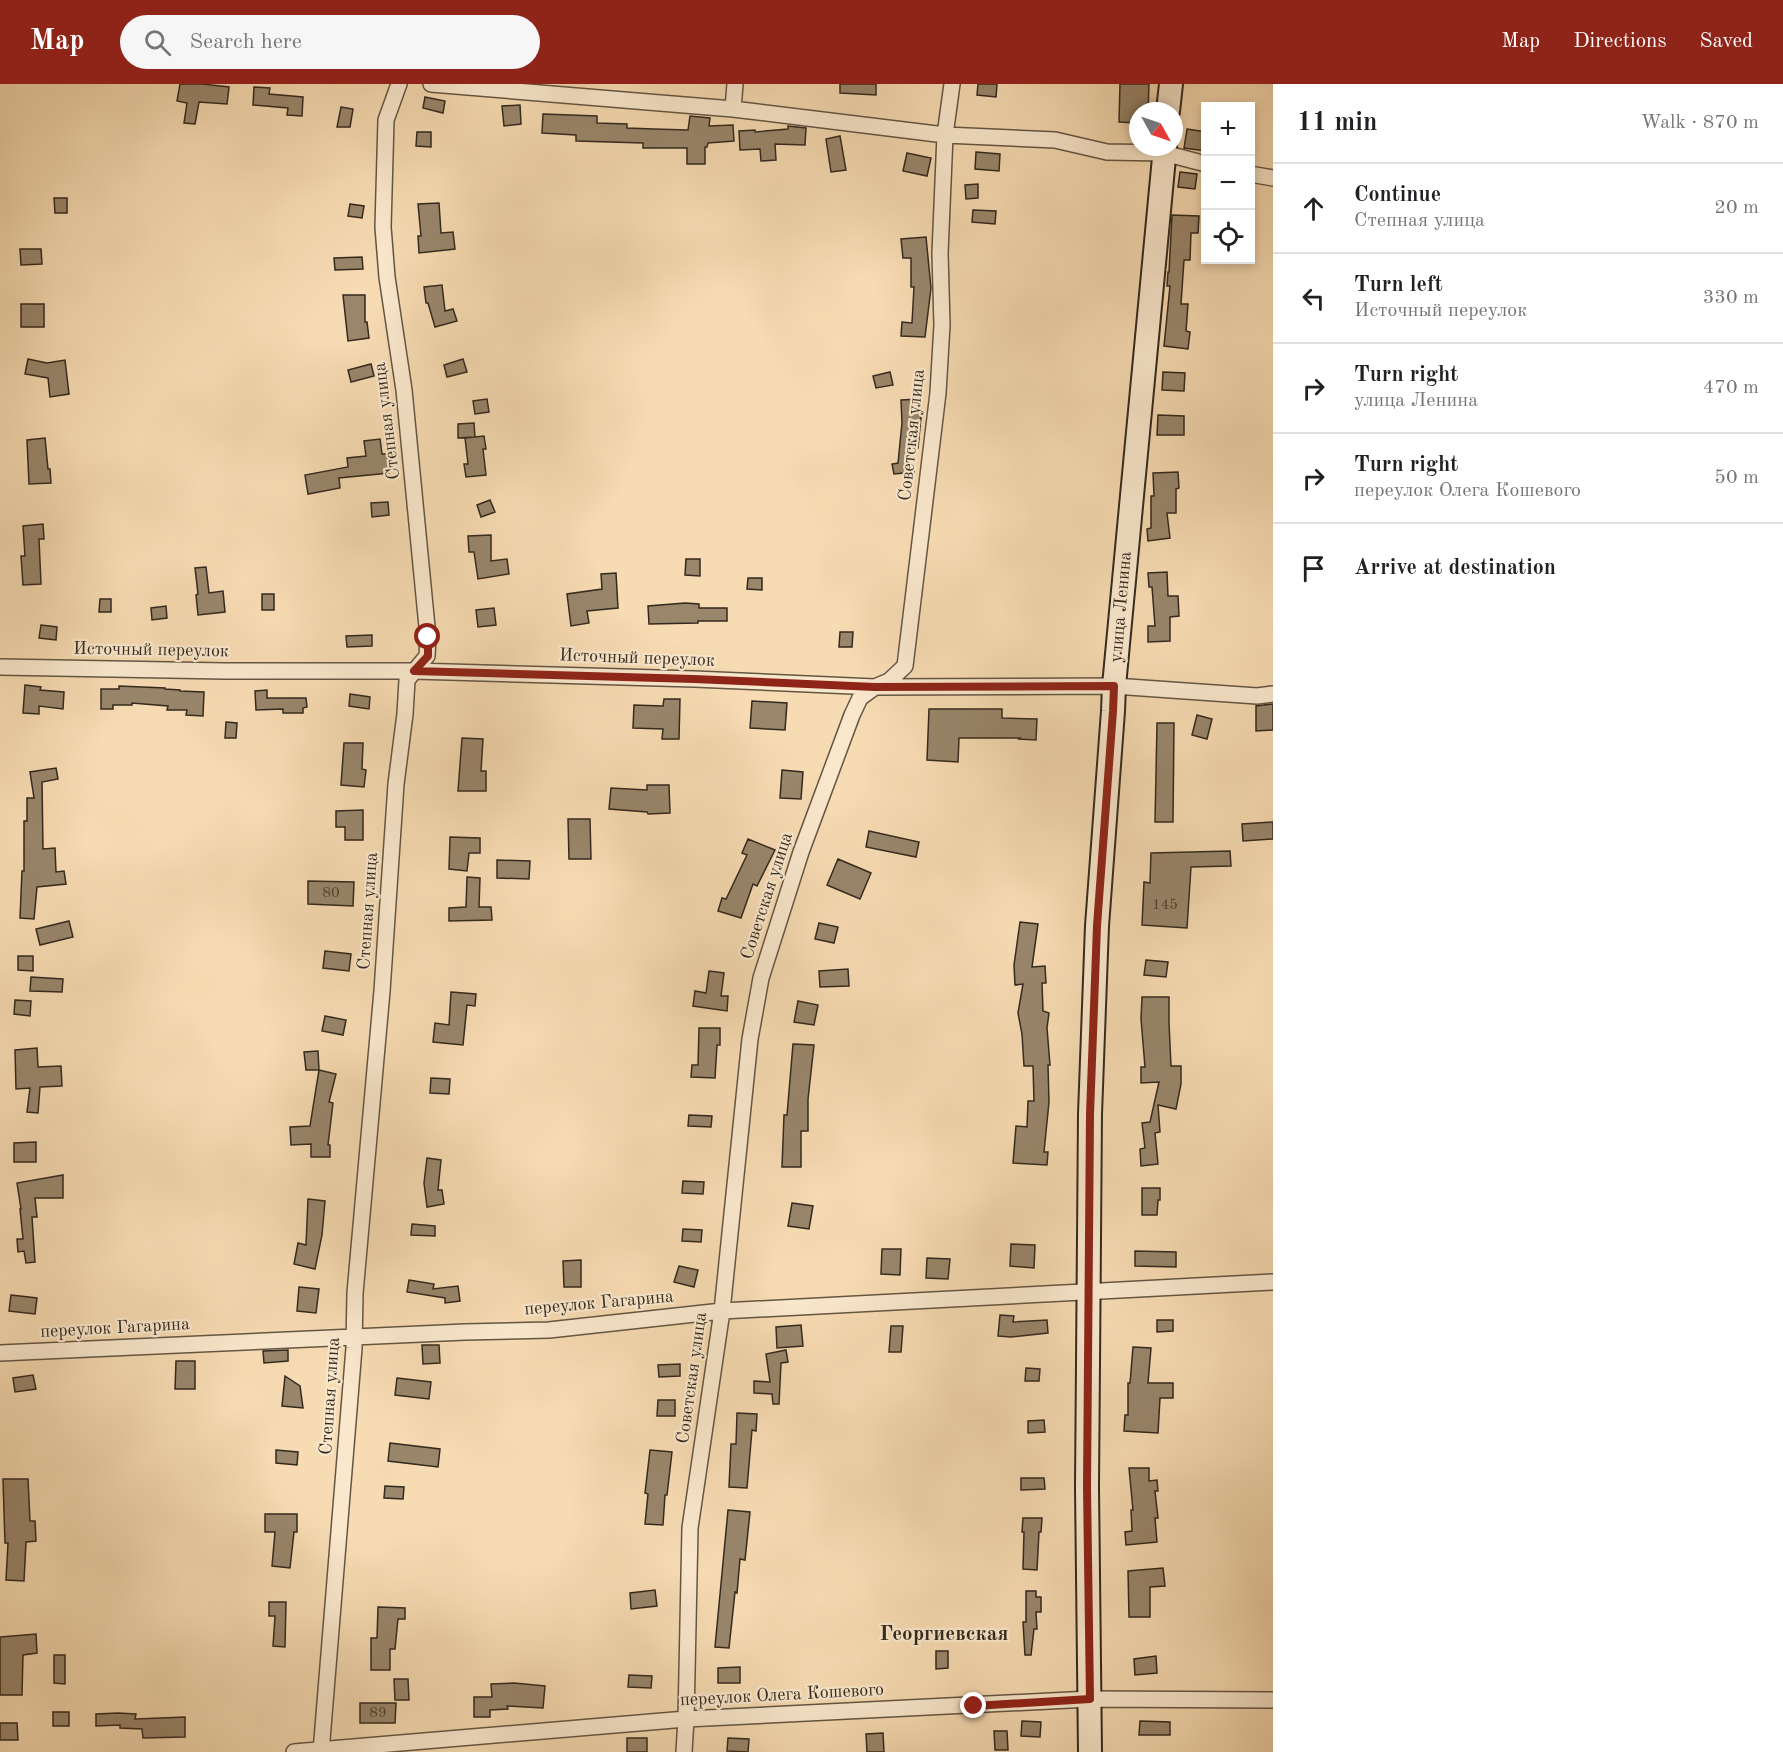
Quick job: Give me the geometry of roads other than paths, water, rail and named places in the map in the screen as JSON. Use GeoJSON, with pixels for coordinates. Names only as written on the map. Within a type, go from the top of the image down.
{"type":"FeatureCollection","features":[{"type":"Feature","properties":{"kind":"street","name":"Степная улица"},"geometry":{"type":"LineString","coordinates":[[321,1751],[354,1336],[354,1293],[382,991],[396,784],[405,714],[406,680],[428,656],[404,390],[387,277],[383,227],[386,120],[399,84]]}},
{"type":"Feature","properties":{"kind":"street"},"geometry":{"type":"LineString","coordinates":[[431,84],[733,109],[945,135],[1055,140],[1107,152],[1129,151]]}},
{"type":"Feature","properties":{"kind":"street"},"geometry":{"type":"LineString","coordinates":[[733,109],[735,84]]}},
{"type":"Feature","properties":{"kind":"street","name":"Советская улица"},"geometry":{"type":"LineString","coordinates":[[684,1752],[690,1528],[722,1311],[750,1039],[761,978],[801,852],[852,716],[860,698],[875,687],[889,681],[905,666],[938,393],[942,325],[940,253],[945,135],[952,84]]}},
{"type":"Feature","properties":{"kind":"street"},"geometry":{"type":"LineString","coordinates":[[1169,102],[1171,84]]}},
{"type":"Feature","properties":{"kind":"street","name":"улица Ленина"},"geometry":{"type":"LineString","coordinates":[[1090,1752],[1087,1487],[1088,1291],[1090,1114],[1097,926],[1114,686],[1163,156]]}},
{"type":"Feature","properties":{"kind":"street"},"geometry":{"type":"LineString","coordinates":[[1182,156],[1201,162]]}},
{"type":"Feature","properties":{"kind":"street"},"geometry":{"type":"LineString","coordinates":[[1255,175],[1273,178]]}},
{"type":"Feature","properties":{"kind":"street","name":"Источный переулок"},"geometry":{"type":"LineString","coordinates":[[0,667],[225,671],[414,671],[875,687],[1114,686],[1257,696],[1273,694]]}},
{"type":"Feature","properties":{"kind":"street","name":"переулок Гагарина"},"geometry":{"type":"LineString","coordinates":[[0,1353],[354,1336],[549,1330],[722,1311],[1273,1282]]}},
{"type":"Feature","properties":{"kind":"street","name":"переулок Олега Кошевого"},"geometry":{"type":"LineString","coordinates":[[294,1752],[686,1719],[1090,1699],[1273,1700]]}},
{"type":"Feature","properties":{"kind":"district","name":"Георгиевская"},"geometry":{"type":"Point","coordinates":[944,1634]}}]}
